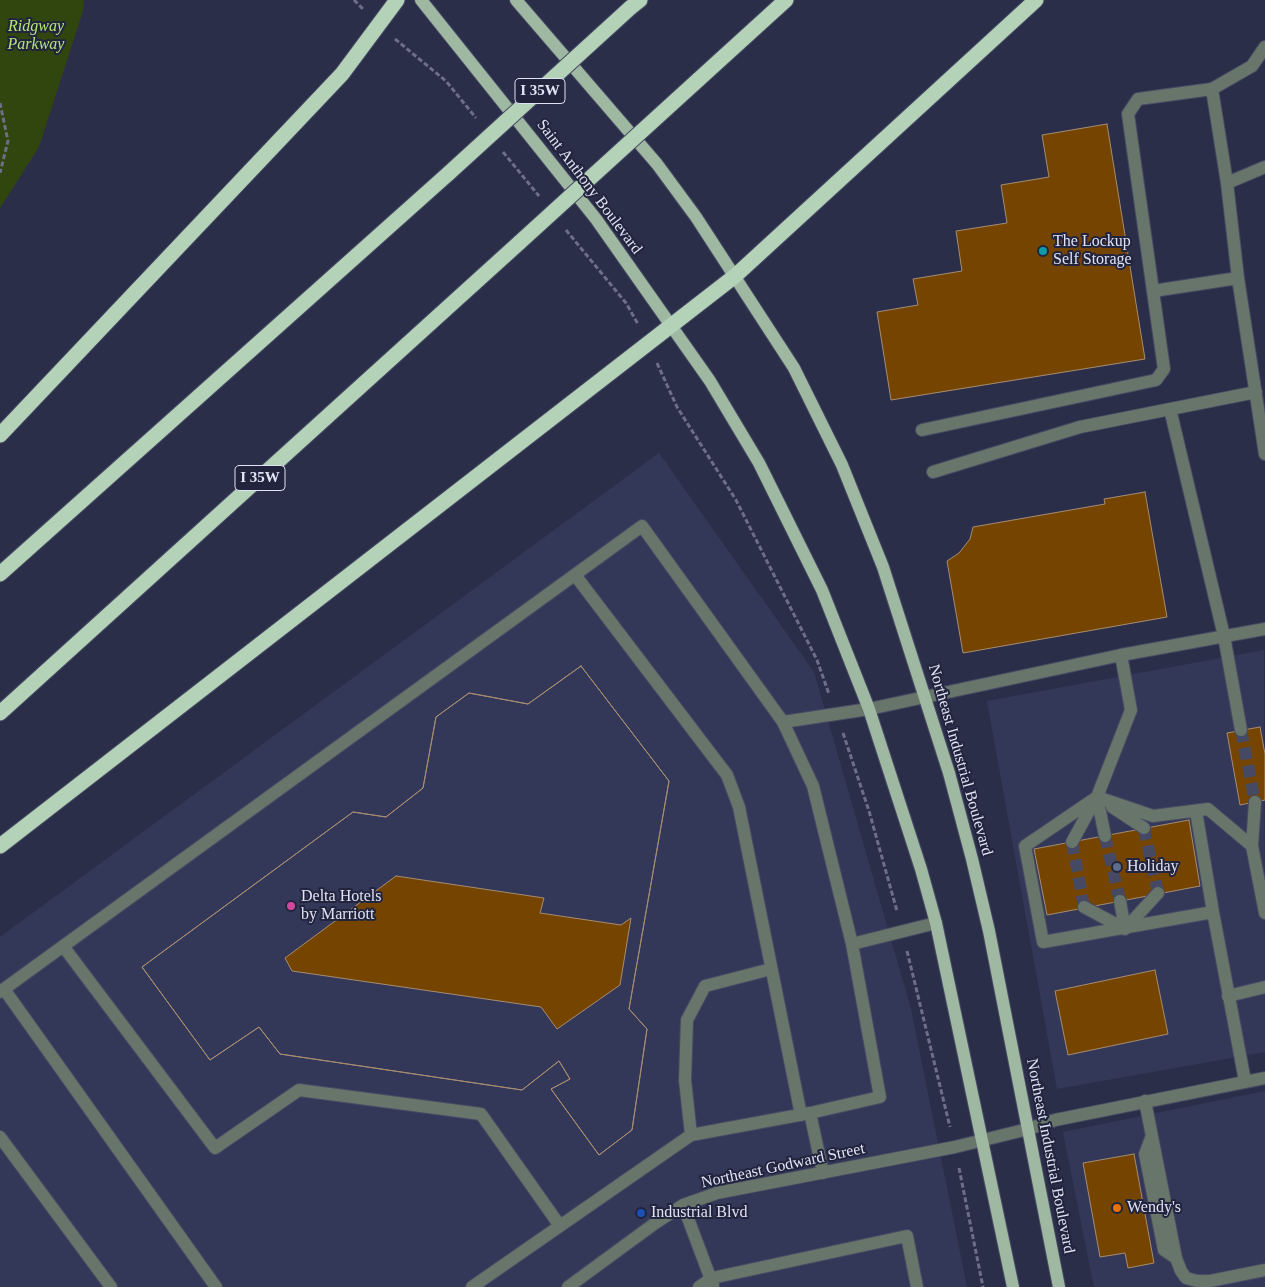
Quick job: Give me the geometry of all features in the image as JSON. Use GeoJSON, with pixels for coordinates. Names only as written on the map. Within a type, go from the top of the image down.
{"type":"FeatureCollection","features":[{"type":"Feature","properties":{"kind":"highway"},"geometry":{"type":"LineString","coordinates":[[0,435],[342,74],[397,0]]}},
{"type":"Feature","properties":{"kind":"highway","name":"I 35W"},"geometry":{"type":"LineString","coordinates":[[0,713],[786,0]]}},
{"type":"Feature","properties":{"kind":"highway"},"geometry":{"type":"LineString","coordinates":[[0,846],[735,276],[1036,0]]}},
{"type":"Feature","properties":{"kind":"highway","name":"I 35W"},"geometry":{"type":"LineString","coordinates":[[0,574],[449,173],[635,4]]}},
{"type":"Feature","properties":{"kind":"main road","name":"Saint Anthony Boulevard"},"geometry":{"type":"LineString","coordinates":[[421,0],[596,219],[671,327]]}},
{"type":"Feature","properties":{"kind":"main road"},"geometry":{"type":"LineString","coordinates":[[516,0],[658,164],[735,276]]}},
{"type":"Feature","properties":{"kind":"main road","name":"Northeast Industrial Boulevard"},"geometry":{"type":"LineString","coordinates":[[735,276],[794,368],[842,465],[883,567],[925,698],[949,773],[989,931],[1059,1287]]}},
{"type":"Feature","properties":{"kind":"main road"},"geometry":{"type":"LineString","coordinates":[[671,327],[710,381],[759,463],[822,590],[869,709],[921,869],[936,923],[1014,1287]]}},
{"type":"Feature","properties":{"kind":"street"},"geometry":{"type":"LineString","coordinates":[[922,430],[1156,380],[1164,369],[1128,114],[1138,99],[1212,89],[1252,66],[1265,47]]}},
{"type":"Feature","properties":{"kind":"street"},"geometry":{"type":"LineString","coordinates":[[1212,89],[1265,454]]}},
{"type":"Feature","properties":{"kind":"street"},"geometry":{"type":"LineString","coordinates":[[1227,184],[1265,168]]}},
{"type":"Feature","properties":{"kind":"street"},"geometry":{"type":"LineString","coordinates":[[1153,291],[1238,278]]}},
{"type":"Feature","properties":{"kind":"street"},"geometry":{"type":"LineString","coordinates":[[933,472],[1080,427],[1256,392]]}},
{"type":"Feature","properties":{"kind":"street"},"geometry":{"type":"LineString","coordinates":[[1170,409],[1224,636],[1241,730]]}},
{"type":"Feature","properties":{"kind":"street"},"geometry":{"type":"LineString","coordinates":[[216,1287],[2,990],[642,526],[783,722],[813,786],[852,944],[880,1097],[691,1136],[472,1287]]}},
{"type":"Feature","properties":{"kind":"street"},"geometry":{"type":"LineString","coordinates":[[575,574],[727,775],[739,807],[771,969],[805,1114],[823,1173]]}},
{"type":"Feature","properties":{"kind":"street"},"geometry":{"type":"LineString","coordinates":[[783,722],[869,709],[1121,655],[1265,629]]}},
{"type":"Feature","properties":{"kind":"street"},"geometry":{"type":"LineString","coordinates":[[1072,842],[1097,797],[1132,710],[1121,655]]}},
{"type":"Feature","properties":{"kind":"street"},"geometry":{"type":"LineString","coordinates":[[1097,797],[1153,816],[1208,809],[1252,846]]}},
{"type":"Feature","properties":{"kind":"street"},"geometry":{"type":"LineString","coordinates":[[1097,797],[1144,828]]}},
{"type":"Feature","properties":{"kind":"street"},"geometry":{"type":"LineString","coordinates":[[1097,797],[1105,836]]}},
{"type":"Feature","properties":{"kind":"street"},"geometry":{"type":"LineString","coordinates":[[1097,797],[1025,846],[1044,942],[1213,912]]}},
{"type":"Feature","properties":{"kind":"street"},"geometry":{"type":"LineString","coordinates":[[1255,802],[1252,846],[1265,913]]}},
{"type":"Feature","properties":{"kind":"street"},"geometry":{"type":"LineString","coordinates":[[1196,811],[1228,996],[1245,1081]]}},
{"type":"Feature","properties":{"kind":"street"},"geometry":{"type":"LineString","coordinates":[[1125,928],[1158,894]]}},
{"type":"Feature","properties":{"kind":"street"},"geometry":{"type":"LineString","coordinates":[[1120,901],[1125,928]]}},
{"type":"Feature","properties":{"kind":"street"},"geometry":{"type":"LineString","coordinates":[[1084,907],[1125,928]]}},
{"type":"Feature","properties":{"kind":"street"},"geometry":{"type":"LineString","coordinates":[[852,944],[936,923]]}},
{"type":"Feature","properties":{"kind":"street"},"geometry":{"type":"LineString","coordinates":[[63,946],[215,1148],[299,1090],[481,1114],[560,1226]]}},
{"type":"Feature","properties":{"kind":"street"},"geometry":{"type":"LineString","coordinates":[[691,1136],[685,1080],[687,1020],[706,986],[771,969]]}},
{"type":"Feature","properties":{"kind":"street"},"geometry":{"type":"LineString","coordinates":[[1228,996],[1265,987]]}},
{"type":"Feature","properties":{"kind":"street","name":"Northeast Godward Street"},"geometry":{"type":"LineString","coordinates":[[568,1287],[683,1205],[717,1193],[983,1140],[1055,1120],[1265,1078]]}},
{"type":"Feature","properties":{"kind":"street"},"geometry":{"type":"LineString","coordinates":[[1145,1101],[1176,1258],[1181,1271],[1186,1278],[1197,1281],[1210,1281],[1265,1270]]}},
{"type":"Feature","properties":{"kind":"street"},"geometry":{"type":"LineString","coordinates":[[0,1137],[111,1287]]}},
{"type":"Feature","properties":{"kind":"street"},"geometry":{"type":"LineString","coordinates":[[683,1205],[713,1282]]}},
{"type":"Feature","properties":{"kind":"street"},"geometry":{"type":"LineString","coordinates":[[699,1287],[713,1282],[906,1236],[916,1287]]}},
{"type":"Feature","properties":{"kind":"path"},"geometry":{"type":"LineString","coordinates":[[397,41],[446,81],[477,119]]}},
{"type":"Feature","properties":{"kind":"path"},"geometry":{"type":"LineString","coordinates":[[0,103],[8,141],[0,173]]}},
{"type":"Feature","properties":{"kind":"path"},"geometry":{"type":"LineString","coordinates":[[502,150],[545,204]]}},
{"type":"Feature","properties":{"kind":"path"},"geometry":{"type":"LineString","coordinates":[[564,226],[626,303],[637,322]]}},
{"type":"Feature","properties":{"kind":"path"},"geometry":{"type":"LineString","coordinates":[[672,396],[736,500],[818,660],[869,811],[903,932],[947,1112]]}},
{"type":"Feature","properties":{"kind":"path"},"geometry":{"type":"LineString","coordinates":[[961,1179],[983,1287]]}},
{"type":"Feature","properties":{"kind":"shaded area"},"geometry":{"type":"Polygon","coordinates":[[[659,453],[814,672],[911,1009],[967,1287],[0,1287],[0,937],[659,453]]]}},
{"type":"Feature","properties":{"kind":"shaded area"},"geometry":{"type":"Polygon","coordinates":[[[1264,650],[1265,1052],[1057,1089],[987,701],[1264,650]]]}},
{"type":"Feature","properties":{"kind":"shaded area"},"geometry":{"type":"Polygon","coordinates":[[[1265,1091],[1265,1287],[1094,1287],[1063,1132],[1265,1091]]]}},
{"type":"Feature","properties":{"kind":"green space","name":"Ridgway Parkway"},"geometry":{"type":"Polygon","coordinates":[[[0,0],[84,0],[83,11],[39,147],[0,208],[0,0]]]}},
{"type":"Feature","properties":{"kind":"building","name":"The Lockup Self Storage"},"geometry":{"type":"Polygon","coordinates":[[[1107,124],[1145,359],[891,400],[877,312],[918,305],[913,279],[962,271],[956,231],[1007,223],[1001,185],[1049,177],[1042,135],[1107,124]]]}},
{"type":"Feature","properties":{"kind":"building"},"geometry":{"type":"Polygon","coordinates":[[[1145,492],[1167,617],[963,653],[947,561],[959,553],[970,539],[973,527],[1105,504],[1104,499],[1145,492]]]}},
{"type":"Feature","properties":{"kind":"building","name":"Delta Hotels by Marriott"},"geometry":{"type":"Polygon","coordinates":[[[581,666],[669,781],[629,1009],[647,1029],[632,1130],[599,1155],[551,1089],[570,1079],[559,1061],[522,1090],[280,1054],[259,1027],[210,1060],[142,967],[353,812],[386,817],[423,788],[436,717],[469,693],[528,704],[581,666]],[[396,876],[285,958],[292,971],[541,1007],[557,1029],[620,985],[631,918],[621,925],[540,913],[544,898],[396,876]]]}},
{"type":"Feature","properties":{"kind":"building","name":"Delta Hotels by Marriott"},"geometry":{"type":"Polygon","coordinates":[[[581,666],[669,781],[629,1009],[647,1029],[632,1130],[599,1155],[551,1089],[570,1079],[559,1061],[522,1090],[280,1054],[259,1027],[210,1060],[142,967],[353,812],[386,817],[423,788],[436,717],[469,693],[528,704],[581,666]]]}},
{"type":"Feature","properties":{"kind":"building"},"geometry":{"type":"Polygon","coordinates":[[[1260,727],[1265,754],[1265,800],[1240,805],[1227,733],[1260,727]]]}},
{"type":"Feature","properties":{"kind":"building","name":"Holiday"},"geometry":{"type":"Polygon","coordinates":[[[1189,820],[1200,886],[1047,915],[1034,849],[1189,820]]]}},
{"type":"Feature","properties":{"kind":"building"},"geometry":{"type":"Polygon","coordinates":[[[1155,970],[1168,1034],[1068,1055],[1055,991],[1155,970]]]}},
{"type":"Feature","properties":{"kind":"building","name":"Wendy's"},"geometry":{"type":"Polygon","coordinates":[[[1134,1154],[1154,1263],[1128,1268],[1125,1253],[1100,1257],[1083,1163],[1134,1154]]]}},
{"type":"Feature","properties":{"kind":"tunnel"},"geometry":{"type":"LineString","coordinates":[[1241,730],[1255,802]]}},
{"type":"Feature","properties":{"kind":"tunnel"},"geometry":{"type":"LineString","coordinates":[[1144,828],[1158,893]]}},
{"type":"Feature","properties":{"kind":"tunnel"},"geometry":{"type":"LineString","coordinates":[[1105,836],[1120,901]]}},
{"type":"Feature","properties":{"kind":"tunnel"},"geometry":{"type":"LineString","coordinates":[[1072,842],[1084,907]]}},
{"type":"Feature","properties":{"kind":"place","name":"The Lockup Self Storage"},"geometry":{"type":"Point","coordinates":[1043,251]}},
{"type":"Feature","properties":{"kind":"place","name":"Holiday"},"geometry":{"type":"Point","coordinates":[1117,867]}},
{"type":"Feature","properties":{"kind":"place","name":"Delta Hotels by Marriott"},"geometry":{"type":"Point","coordinates":[291,906]}},
{"type":"Feature","properties":{"kind":"place","name":"Wendy's"},"geometry":{"type":"Point","coordinates":[1117,1208]}},
{"type":"Feature","properties":{"kind":"place","name":"Industrial Blvd"},"geometry":{"type":"Point","coordinates":[641,1213]}}]}
